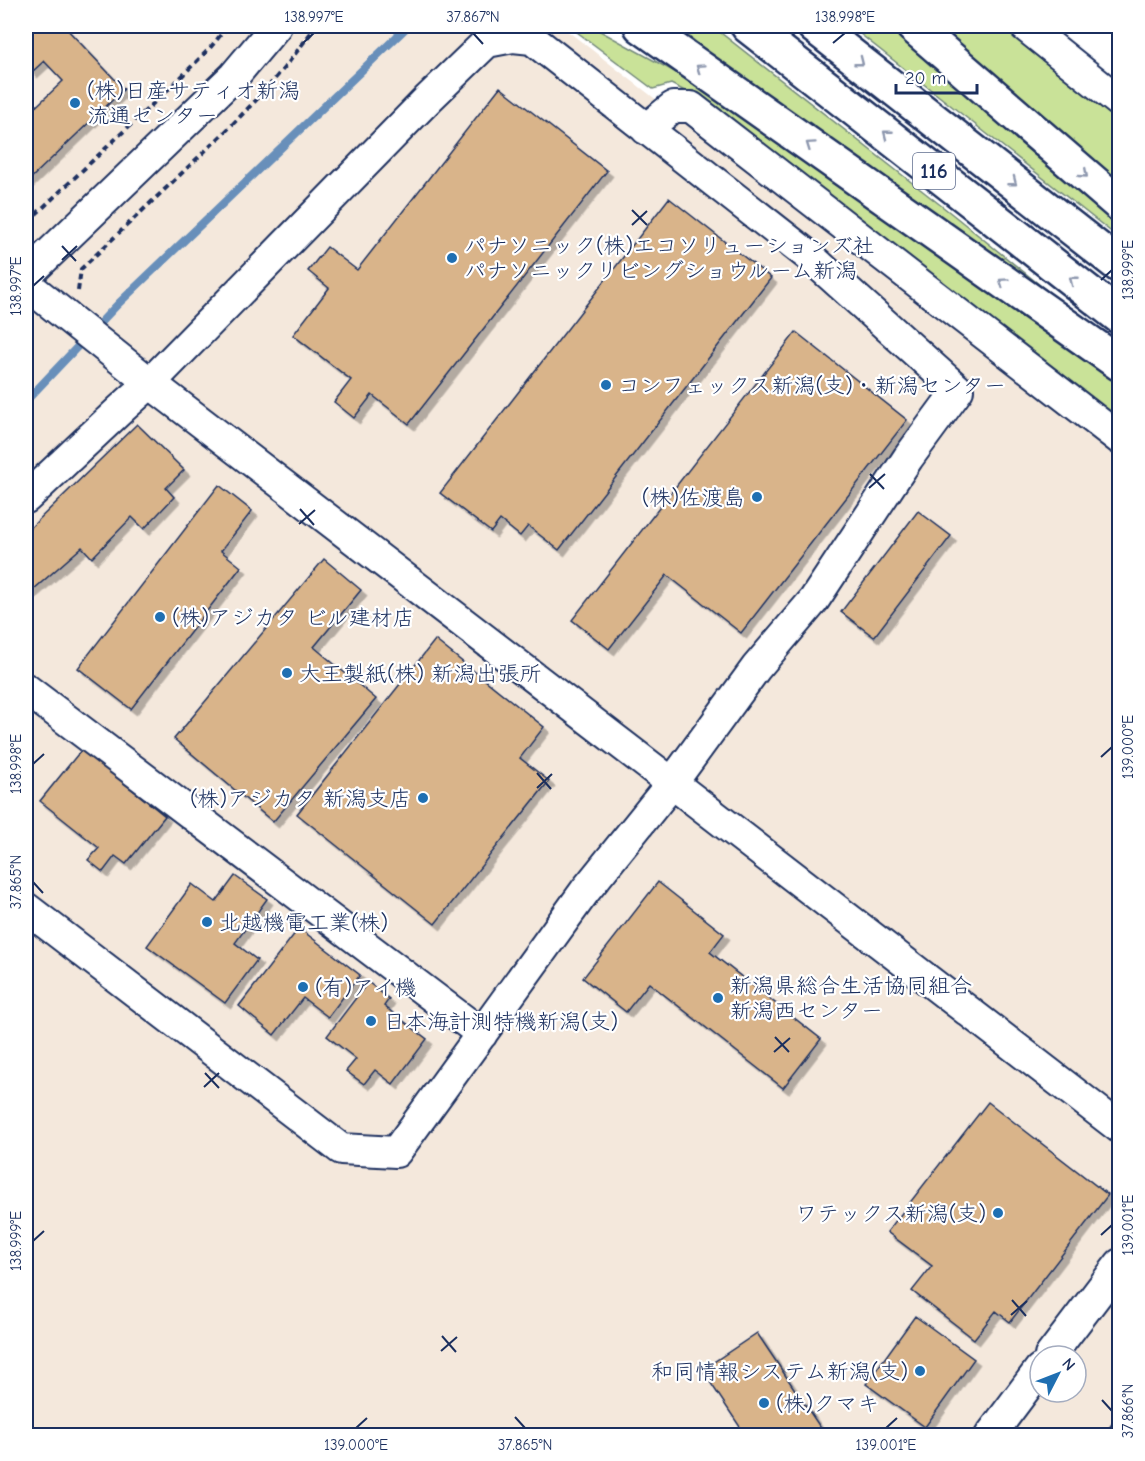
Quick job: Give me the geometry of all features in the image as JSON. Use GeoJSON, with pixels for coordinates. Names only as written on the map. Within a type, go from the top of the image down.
{"type":"FeatureCollection","features":[{"type":"Feature","properties":{"kind":"highway"},"geometry":{"type":"LineString","coordinates":[[630,26],[662,36]]}},
{"type":"Feature","properties":{"kind":"highway"},"geometry":{"type":"LineString","coordinates":[[641,26],[662,36],[748,101],[1119,364]]}},
{"type":"Feature","properties":{"kind":"highway","name":"116"},"geometry":{"type":"LineString","coordinates":[[748,26],[1119,316]]}},
{"type":"Feature","properties":{"kind":"highway","name":"116"},"geometry":{"type":"LineString","coordinates":[[814,26],[1119,266]]}},
{"type":"Feature","properties":{"kind":"highway"},"geometry":{"type":"LineString","coordinates":[[913,26],[1119,205]]}},
{"type":"Feature","properties":{"kind":"street"},"geometry":{"type":"LineString","coordinates":[[26,276],[234,76],[276,26]]}},
{"type":"Feature","properties":{"kind":"street"},"geometry":{"type":"LineString","coordinates":[[1024,26],[1119,102]]}},
{"type":"Feature","properties":{"kind":"street"},"geometry":{"type":"LineString","coordinates":[[26,498],[150,384],[429,98],[487,42],[513,37],[532,39],[809,256],[958,390],[909,458],[814,600],[756,668],[672,783],[585,891],[396,1152],[341,1149],[26,908]]}},
{"type":"Feature","properties":{"kind":"street"},"geometry":{"type":"LineString","coordinates":[[646,129],[674,107],[691,107],[1119,439]]}},
{"type":"Feature","properties":{"kind":"street"},"geometry":{"type":"LineString","coordinates":[[26,284],[150,384],[1119,1128]]}},
{"type":"Feature","properties":{"kind":"street"},"geometry":{"type":"LineString","coordinates":[[26,689],[482,1034]]}},
{"type":"Feature","properties":{"kind":"street"},"geometry":{"type":"LineString","coordinates":[[1059,1344],[1119,1264]]}},
{"type":"Feature","properties":{"kind":"street"},"geometry":{"type":"LineString","coordinates":[[990,1436],[1028,1385]]}},
{"type":"Feature","properties":{"kind":"path"},"geometry":{"type":"LineString","coordinates":[[26,218],[33,217],[178,80],[228,26]]}},
{"type":"Feature","properties":{"kind":"path"},"geometry":{"type":"LineString","coordinates":[[77,293],[81,269],[262,94],[316,26]]}},
{"type":"Feature","properties":{"kind":"shaded area"},"geometry":{"type":"Polygon","coordinates":[[[26,26],[561,26],[1119,457],[1119,1435],[26,1435],[26,26]]]}},
{"type":"Feature","properties":{"kind":"green space"},"geometry":{"type":"Polygon","coordinates":[[[569,26],[591,26],[726,100],[898,226],[1119,381],[1119,426],[689,93],[671,84],[653,89],[569,26]]]}},
{"type":"Feature","properties":{"kind":"green space"},"geometry":{"type":"Polygon","coordinates":[[[677,26],[712,26],[952,214],[1119,349],[750,88],[677,26]]]}},
{"type":"Feature","properties":{"kind":"green space"},"geometry":{"type":"Polygon","coordinates":[[[850,26],[896,26],[1119,223],[1119,238],[850,26]]]}},
{"type":"Feature","properties":{"kind":"green space"},"geometry":{"type":"Polygon","coordinates":[[[935,26],[1003,26],[1119,117],[1119,189],[935,26]]]}},
{"type":"Feature","properties":{"kind":"building","name":"(株)日産サティオ新潟 流通センター"},"geometry":{"type":"Polygon","coordinates":[[[38,26],[64,26],[124,89],[26,183],[26,116],[63,81],[44,61],[32,72],[26,66],[26,37],[38,26]]]}},
{"type":"Feature","properties":{"kind":"building","name":"パナソニック(株)エコソリューションズ社 パナソニックリビングショウルーム新潟"},"geometry":{"type":"Polygon","coordinates":[[[500,87],[607,171],[409,424],[372,395],[354,418],[334,402],[351,380],[293,335],[329,288],[308,271],[327,247],[357,270],[500,87]]]}},
{"type":"Feature","properties":{"kind":"building","name":"コンフェックス新潟(支)・新潟センター"},"geometry":{"type":"Polygon","coordinates":[[[669,198],[771,278],[559,550],[528,526],[520,536],[500,520],[491,532],[440,493],[669,198]]]}},
{"type":"Feature","properties":{"kind":"building","name":"(株)佐渡島"},"geometry":{"type":"Polygon","coordinates":[[[796,332],[907,420],[741,633],[667,575],[609,649],[572,620],[796,332]]]}},
{"type":"Feature","properties":{"kind":"building"},"geometry":{"type":"Polygon","coordinates":[[[137,424],[184,470],[166,488],[174,497],[144,529],[132,517],[92,558],[82,547],[26,596],[26,532],[137,424]]]}},
{"type":"Feature","properties":{"kind":"building","name":"(株)アジカタ ビル建材店"},"geometry":{"type":"Polygon","coordinates":[[[219,485],[252,511],[221,551],[241,567],[131,709],[78,668],[219,485]]]}},
{"type":"Feature","properties":{"kind":"building"},"geometry":{"type":"Polygon","coordinates":[[[918,511],[951,536],[874,637],[841,612],[918,511]]]}},
{"type":"Feature","properties":{"kind":"building","name":"大王製紙(株) 新潟出張所"},"geometry":{"type":"Polygon","coordinates":[[[324,559],[361,590],[314,647],[376,699],[273,822],[174,739],[324,559]]]}},
{"type":"Feature","properties":{"kind":"building","name":"(株)アジカタ 新潟支店"},"geometry":{"type":"Polygon","coordinates":[[[435,640],[544,727],[520,758],[549,781],[435,924],[297,814],[435,640]]]}},
{"type":"Feature","properties":{"kind":"building"},"geometry":{"type":"Polygon","coordinates":[[[82,749],[165,816],[126,864],[115,856],[103,872],[88,860],[99,848],[40,801],[82,749]]]}},
{"type":"Feature","properties":{"kind":"building","name":"北越機電工業(株)"},"geometry":{"type":"Polygon","coordinates":[[[235,876],[267,899],[235,943],[257,960],[225,1003],[147,946],[192,884],[216,902],[235,876]]]}},
{"type":"Feature","properties":{"kind":"building","name":"新潟県総合生活協同組合 新潟西センター"},"geometry":{"type":"Polygon","coordinates":[[[658,882],[724,934],[710,952],[821,1039],[783,1088],[649,983],[626,1012],[583,978],[658,882]]]}},
{"type":"Feature","properties":{"kind":"building","name":"(有)アイ機"},"geometry":{"type":"Polygon","coordinates":[[[299,928],[360,975],[328,1017],[303,998],[274,1035],[239,1006],[299,928]]]}},
{"type":"Feature","properties":{"kind":"building","name":"日本海計測特機新潟(支)"},"geometry":{"type":"Polygon","coordinates":[[[368,982],[389,999],[384,1006],[427,1039],[393,1084],[375,1070],[364,1084],[346,1071],[356,1059],[327,1036],[368,982]]]}},
{"type":"Feature","properties":{"kind":"building","name":"ワテックス新潟(支)"},"geometry":{"type":"Polygon","coordinates":[[[988,1102],[1108,1195],[1010,1322],[996,1311],[974,1339],[912,1291],[932,1266],[887,1232],[988,1102]]]}},
{"type":"Feature","properties":{"kind":"building","name":"和同情報システム新潟(支)"},"geometry":{"type":"Polygon","coordinates":[[[915,1316],[974,1359],[925,1427],[866,1384],[915,1316]]]}},
{"type":"Feature","properties":{"kind":"building","name":"(株)クマキ"},"geometry":{"type":"Polygon","coordinates":[[[757,1333],[826,1436],[746,1436],[702,1370],[757,1333]]]}},
{"type":"Feature","properties":{"kind":"building"},"geometry":{"type":"Polygon","coordinates":[[[1120,1413],[1120,1436],[1103,1436],[1120,1413]]]}},
{"type":"Feature","properties":{"kind":"waterway"},"geometry":{"type":"LineString","coordinates":[[26,401],[118,304],[408,26]]}},
{"type":"Feature","properties":{"kind":"place","name":"(株)日産サティオ新潟 流通センター"},"geometry":{"type":"Point","coordinates":[75,103]}},
{"type":"Feature","properties":{"kind":"place","name":"パナソニック(株)エコソリューションズ社 パナソニックリビングショウルーム新潟"},"geometry":{"type":"Point","coordinates":[452,258]}},
{"type":"Feature","properties":{"kind":"place","name":"コンフェックス新潟(支)・新潟センター"},"geometry":{"type":"Point","coordinates":[606,385]}},
{"type":"Feature","properties":{"kind":"place","name":"(株)佐渡島"},"geometry":{"type":"Point","coordinates":[757,497]}},
{"type":"Feature","properties":{"kind":"place","name":"(株)アジカタ ビル建材店"},"geometry":{"type":"Point","coordinates":[160,617]}},
{"type":"Feature","properties":{"kind":"place","name":"大王製紙(株) 新潟出張所"},"geometry":{"type":"Point","coordinates":[287,673]}},
{"type":"Feature","properties":{"kind":"place","name":"(株)アジカタ 新潟支店"},"geometry":{"type":"Point","coordinates":[423,798]}},
{"type":"Feature","properties":{"kind":"place","name":"北越機電工業(株)"},"geometry":{"type":"Point","coordinates":[207,922]}},
{"type":"Feature","properties":{"kind":"place","name":"(有)アイ機"},"geometry":{"type":"Point","coordinates":[303,987]}},
{"type":"Feature","properties":{"kind":"place","name":"新潟県総合生活協同組合 新潟西センター"},"geometry":{"type":"Point","coordinates":[718,998]}},
{"type":"Feature","properties":{"kind":"place","name":"日本海計測特機新潟(支)"},"geometry":{"type":"Point","coordinates":[371,1021]}},
{"type":"Feature","properties":{"kind":"place","name":"ワテックス新潟(支)"},"geometry":{"type":"Point","coordinates":[998,1213]}},
{"type":"Feature","properties":{"kind":"place","name":"和同情報システム新潟(支)"},"geometry":{"type":"Point","coordinates":[920,1371]}},
{"type":"Feature","properties":{"kind":"place","name":"(株)クマキ"},"geometry":{"type":"Point","coordinates":[764,1403]}}]}
